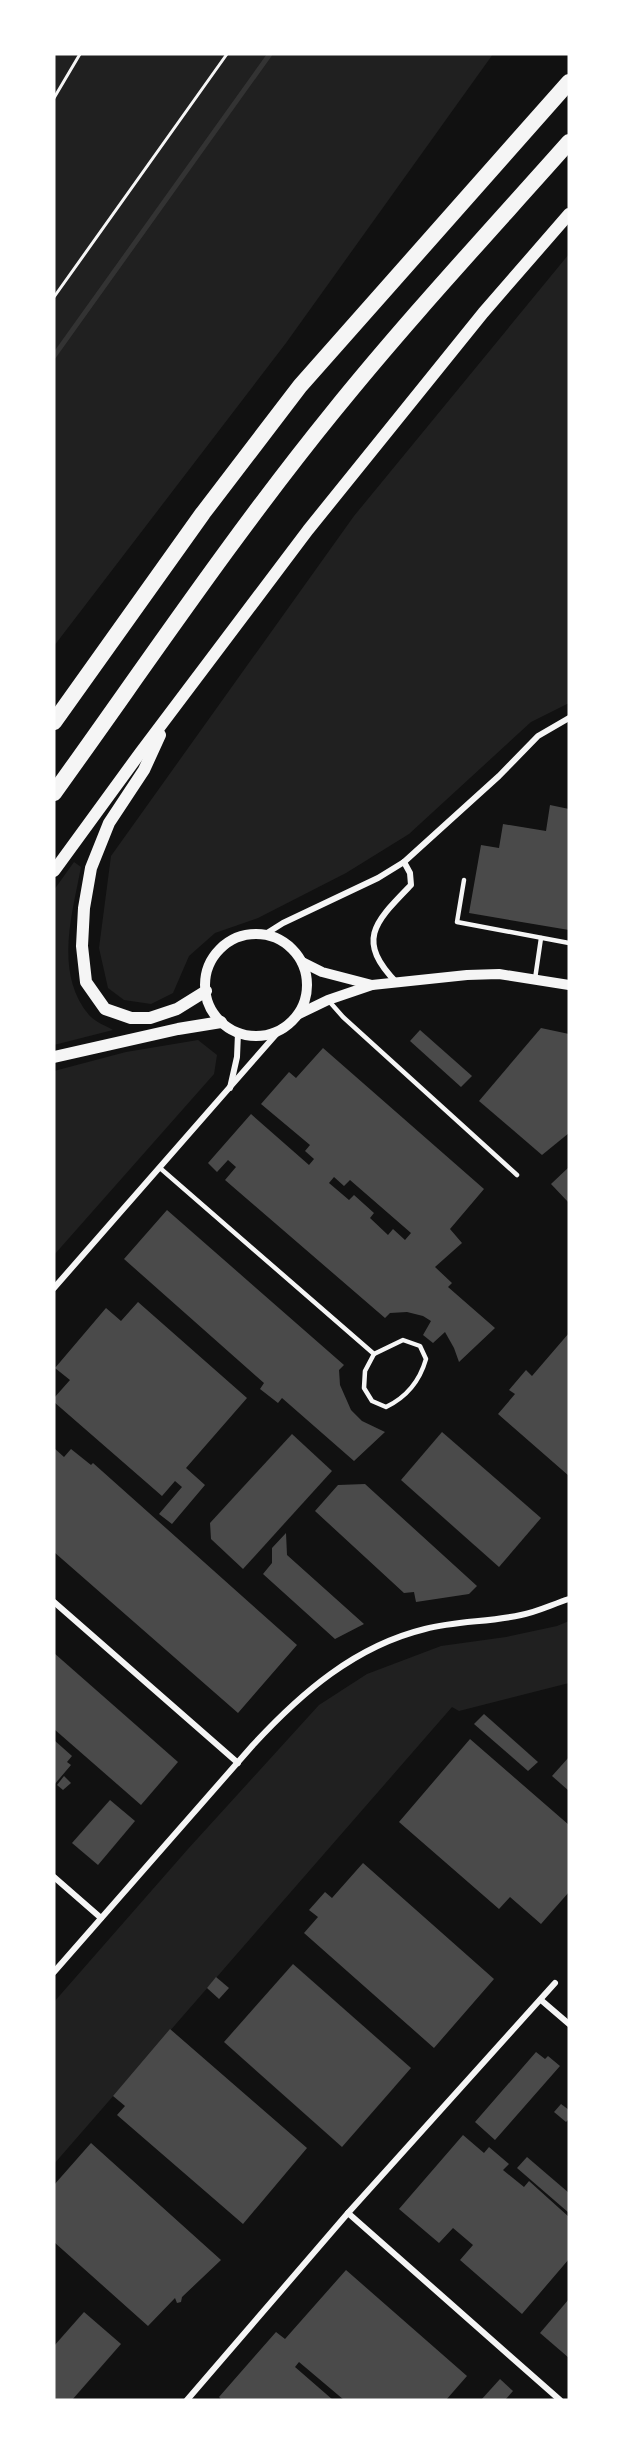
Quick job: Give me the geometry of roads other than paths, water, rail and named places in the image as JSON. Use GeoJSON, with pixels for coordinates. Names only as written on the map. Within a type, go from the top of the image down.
{"type":"FeatureCollection","features":[{"type":"Feature","properties":{"kind":"highway"},"geometry":{"type":"LineString","coordinates":[[54,722],[203,513],[300,386],[569,82]]}},
{"type":"Feature","properties":{"kind":"highway"},"geometry":{"type":"LineString","coordinates":[[54,793],[237,537],[333,412],[569,142]]}},
{"type":"Feature","properties":{"kind":"main road"},"geometry":{"type":"LineString","coordinates":[[54,871],[308,530],[483,313],[569,214]]}},
{"type":"Feature","properties":{"kind":"main road"},"geometry":{"type":"LineString","coordinates":[[167,719],[144,770],[109,823],[91,868],[84,908],[81,946],[86,982],[105,1009],[131,1018],[150,1018],[177,1009],[206,991]]}},
{"type":"Feature","properties":{"kind":"main road"},"geometry":{"type":"LineString","coordinates":[[54,1057],[178,1029],[221,1022]]}},
{"type":"Feature","properties":{"kind":"street"},"geometry":{"type":"LineString","coordinates":[[264,935],[283,923],[378,878],[404,862],[499,776],[538,736],[569,718]]}},
{"type":"Feature","properties":{"kind":"street"},"geometry":{"type":"LineString","coordinates":[[397,983],[381,966],[373,948],[373,934],[380,921],[411,885],[410,873],[404,862]]}},
{"type":"Feature","properties":{"kind":"street"},"geometry":{"type":"LineString","coordinates":[[248,935],[264,935],[279,940],[292,949],[302,962],[307,989],[304,1002],[290,1024],[266,1036],[252,1036],[238,1033],[221,1022],[210,1008],[206,991],[206,975],[221,948],[248,935]]}},
{"type":"Feature","properties":{"kind":"street"},"geometry":{"type":"LineString","coordinates":[[302,962],[330,974],[372,986]]}},
{"type":"Feature","properties":{"kind":"street"},"geometry":{"type":"LineString","coordinates":[[298,1014],[328,1000],[372,986],[397,983],[499,974],[569,985]]}},
{"type":"Feature","properties":{"kind":"street"},"geometry":{"type":"LineString","coordinates":[[54,1288],[279,1031]]}},
{"type":"Feature","properties":{"kind":"street"},"geometry":{"type":"LineString","coordinates":[[230,1088],[237,1057],[238,1033]]}},
{"type":"Feature","properties":{"kind":"street"},"geometry":{"type":"LineString","coordinates":[[54,1972],[281,1714],[311,1687],[362,1652],[425,1629],[522,1615],[569,1599]]}},
{"type":"Feature","properties":{"kind":"street"},"geometry":{"type":"LineString","coordinates":[[54,1602],[238,1763]]}},
{"type":"Feature","properties":{"kind":"street"},"geometry":{"type":"LineString","coordinates":[[54,1877],[101,1918]]}},
{"type":"Feature","properties":{"kind":"street"},"geometry":{"type":"LineString","coordinates":[[186,2400],[348,2213],[555,1983]]}},
{"type":"Feature","properties":{"kind":"street"},"geometry":{"type":"LineString","coordinates":[[541,2000],[569,2024]]}},
{"type":"Feature","properties":{"kind":"street"},"geometry":{"type":"LineString","coordinates":[[348,2213],[560,2400]]}},
{"type":"Feature","properties":{"kind":"lane"},"geometry":{"type":"LineString","coordinates":[[464,880],[457,922],[569,943]]}},
{"type":"Feature","properties":{"kind":"lane"},"geometry":{"type":"LineString","coordinates":[[535,979],[541,938]]}},
{"type":"Feature","properties":{"kind":"lane"},"geometry":{"type":"LineString","coordinates":[[328,1000],[343,1017],[517,1174]]}},
{"type":"Feature","properties":{"kind":"lane"},"geometry":{"type":"LineString","coordinates":[[160,1168],[374,1354]]}},
{"type":"Feature","properties":{"kind":"lane"},"geometry":{"type":"LineString","coordinates":[[403,1340],[420,1346],[426,1359],[421,1375],[400,1400],[386,1407],[372,1401],[364,1388],[365,1371],[374,1354],[403,1340]]}},
{"type":"Feature","properties":{"kind":"waterway"},"geometry":{"type":"LineString","coordinates":[[54,356],[270,54]]}}]}
